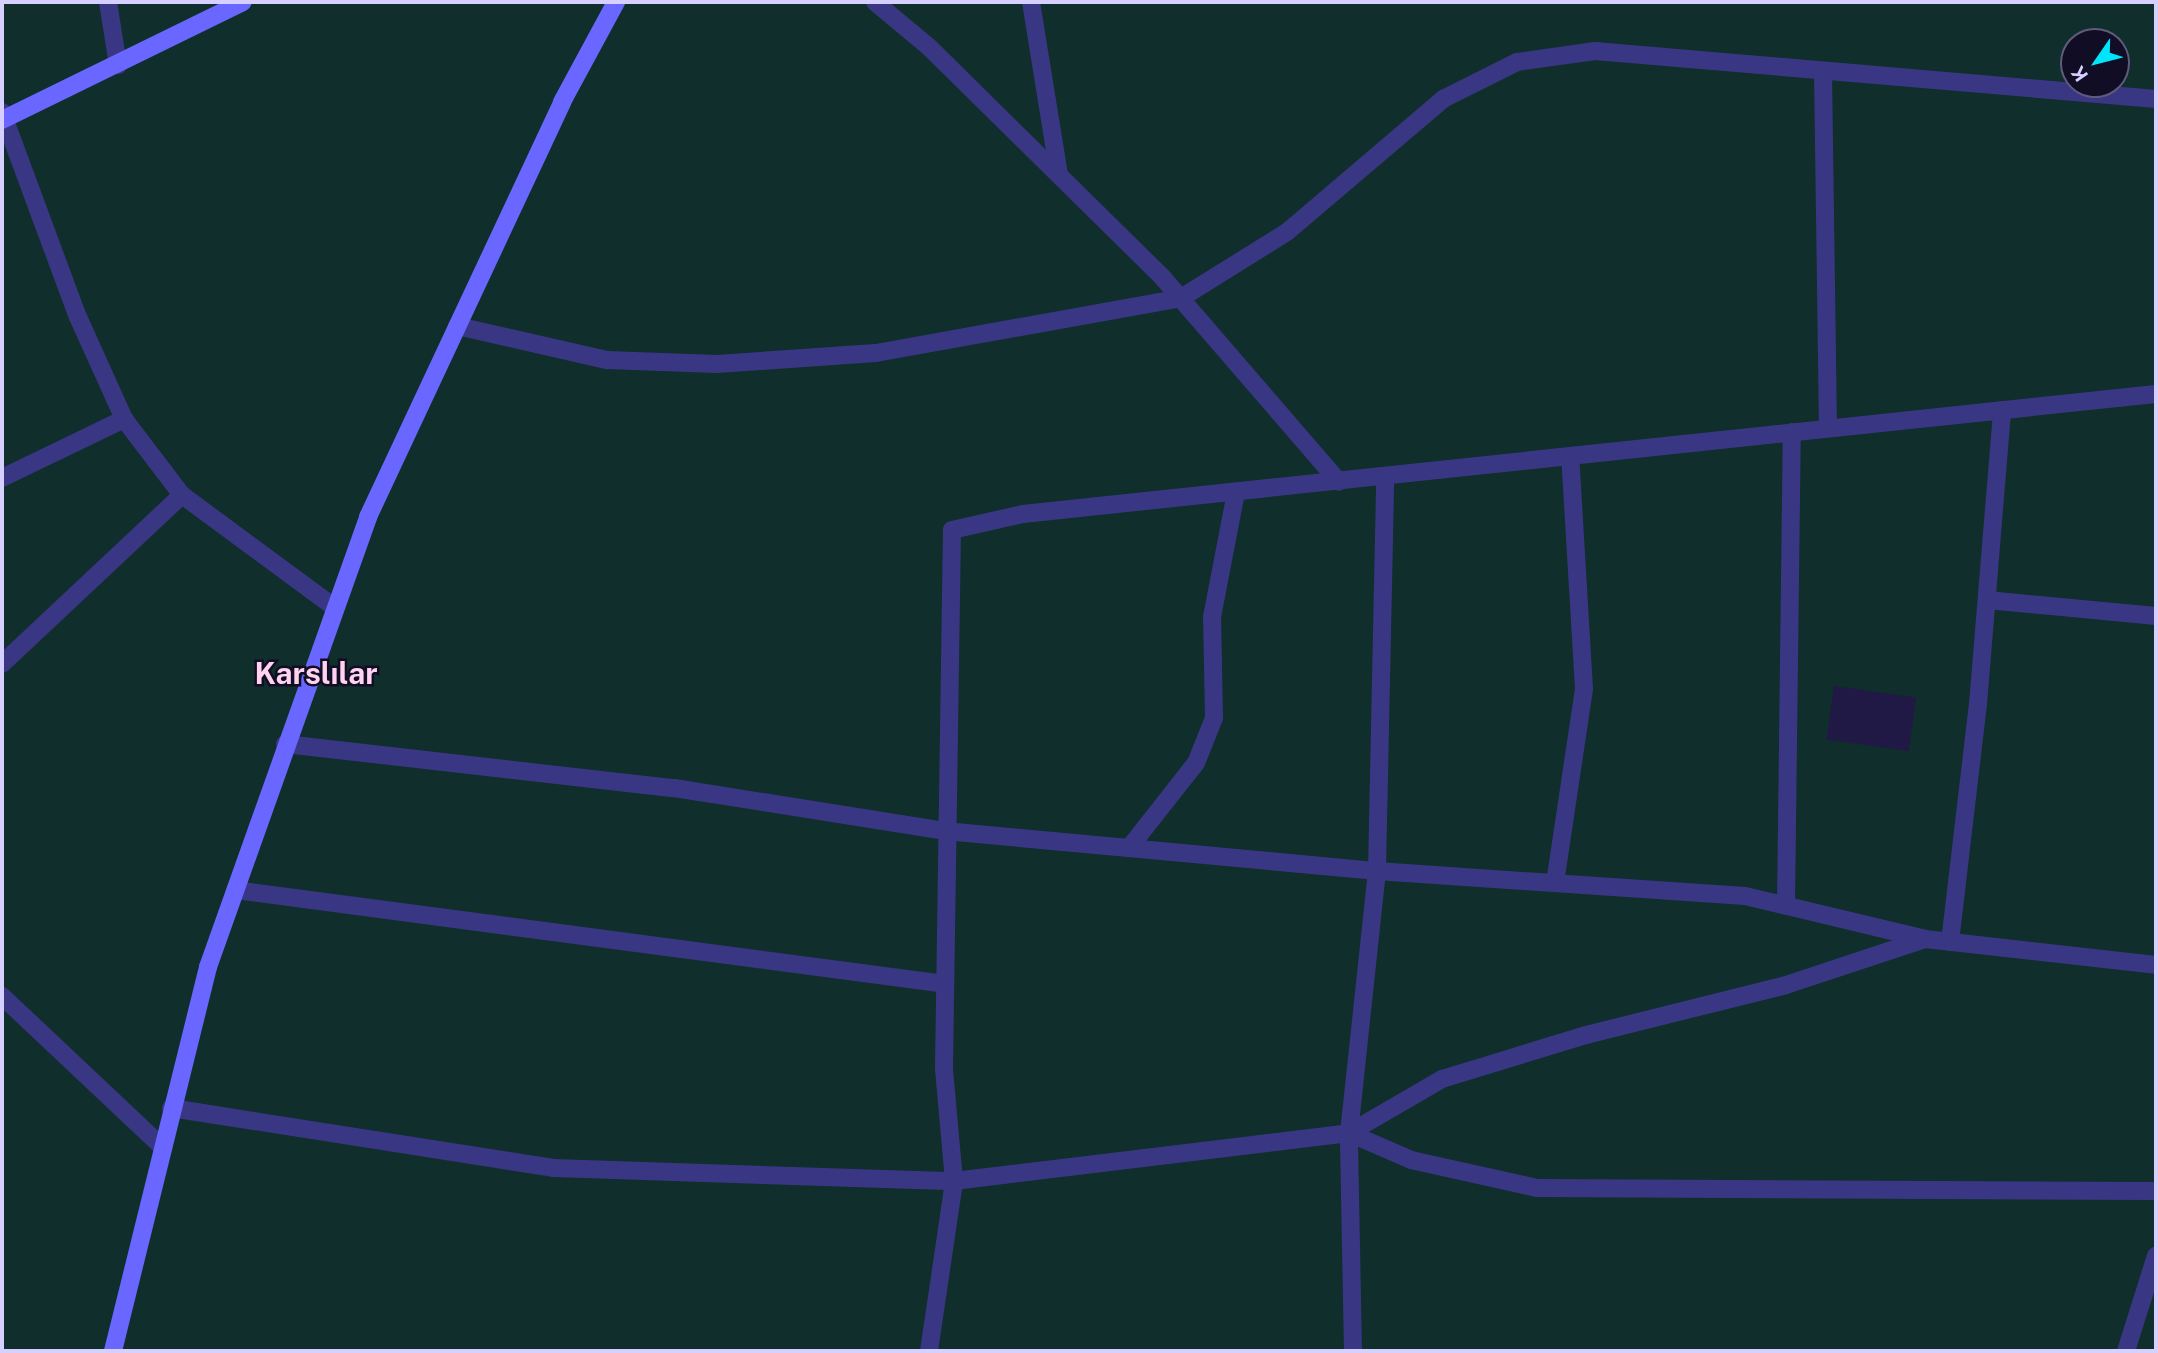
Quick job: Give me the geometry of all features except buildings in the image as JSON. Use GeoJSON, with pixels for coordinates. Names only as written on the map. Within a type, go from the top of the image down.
{"type":"FeatureCollection","features":[{"type":"Feature","properties":{"kind":"main road"},"geometry":{"type":"LineString","coordinates":[[3,117],[118,65],[243,2]]}},
{"type":"Feature","properties":{"kind":"main road"},"geometry":{"type":"LineString","coordinates":[[113,1351],[161,1146],[234,890],[334,608],[368,517],[562,102],[616,2]]}},
{"type":"Feature","properties":{"kind":"street"},"geometry":{"type":"LineString","coordinates":[[108,2],[118,65]]}},
{"type":"Feature","properties":{"kind":"street"},"geometry":{"type":"LineString","coordinates":[[875,2],[929,47],[1181,298],[1339,482]]}},
{"type":"Feature","properties":{"kind":"street"},"geometry":{"type":"LineString","coordinates":[[1031,2],[1059,176]]}},
{"type":"Feature","properties":{"kind":"street"},"geometry":{"type":"LineString","coordinates":[[457,326],[607,360],[717,364],[876,353],[1181,298],[1287,232],[1443,99],[1517,62],[1595,51],[2156,99]]}},
{"type":"Feature","properties":{"kind":"street"},"geometry":{"type":"LineString","coordinates":[[1824,71],[1828,428]]}},
{"type":"Feature","properties":{"kind":"street"},"geometry":{"type":"LineString","coordinates":[[3,117],[78,317],[124,419],[182,495],[334,608]]}},
{"type":"Feature","properties":{"kind":"street"},"geometry":{"type":"LineString","coordinates":[[929,1351],[954,1181],[944,1068],[945,831],[952,530],[1023,514],[2156,394]]}},
{"type":"Feature","properties":{"kind":"street"},"geometry":{"type":"LineString","coordinates":[[1950,942],[1987,600],[2002,410]]}},
{"type":"Feature","properties":{"kind":"street"},"geometry":{"type":"LineString","coordinates":[[2,478],[124,419]]}},
{"type":"Feature","properties":{"kind":"street"},"geometry":{"type":"LineString","coordinates":[[1786,906],[1792,432]]}},
{"type":"Feature","properties":{"kind":"street"},"geometry":{"type":"LineString","coordinates":[[1555,883],[1584,689],[1570,456]]}},
{"type":"Feature","properties":{"kind":"street"},"geometry":{"type":"LineString","coordinates":[[1353,1351],[1349,1133],[1377,871],[1385,477]]}},
{"type":"Feature","properties":{"kind":"street"},"geometry":{"type":"LineString","coordinates":[[1129,848],[1196,763],[1214,718],[1212,617],[1236,492]]}},
{"type":"Feature","properties":{"kind":"street"},"geometry":{"type":"LineString","coordinates":[[2,664],[182,495]]}},
{"type":"Feature","properties":{"kind":"street"},"geometry":{"type":"LineString","coordinates":[[1987,600],[2156,616]]}},
{"type":"Feature","properties":{"kind":"street"},"geometry":{"type":"LineString","coordinates":[[285,744],[674,788],[945,831],[1377,871],[1745,897],[1925,939],[2156,965]]}},
{"type":"Feature","properties":{"kind":"street"},"geometry":{"type":"LineString","coordinates":[[234,890],[945,984]]}},
{"type":"Feature","properties":{"kind":"street"},"geometry":{"type":"LineString","coordinates":[[171,1108],[553,1168],[954,1181],[1349,1133],[1442,1079],[1586,1035],[1786,985],[1925,939]]}},
{"type":"Feature","properties":{"kind":"street"},"geometry":{"type":"LineString","coordinates":[[2,996],[161,1146]]}},
{"type":"Feature","properties":{"kind":"street"},"geometry":{"type":"LineString","coordinates":[[1349,1133],[1411,1160],[1537,1188],[2156,1191]]}},
{"type":"Feature","properties":{"kind":"street"},"geometry":{"type":"LineString","coordinates":[[2126,1351],[2156,1256]]}},
{"type":"Feature","properties":{"kind":"green space"},"geometry":{"type":"Polygon","coordinates":[[[2,2],[2156,2],[2156,1351],[2,1351],[2,2]]]}},
{"type":"Feature","properties":{"kind":"district","name":"Karslılar"},"geometry":{"type":"Point","coordinates":[316,673]}}]}
